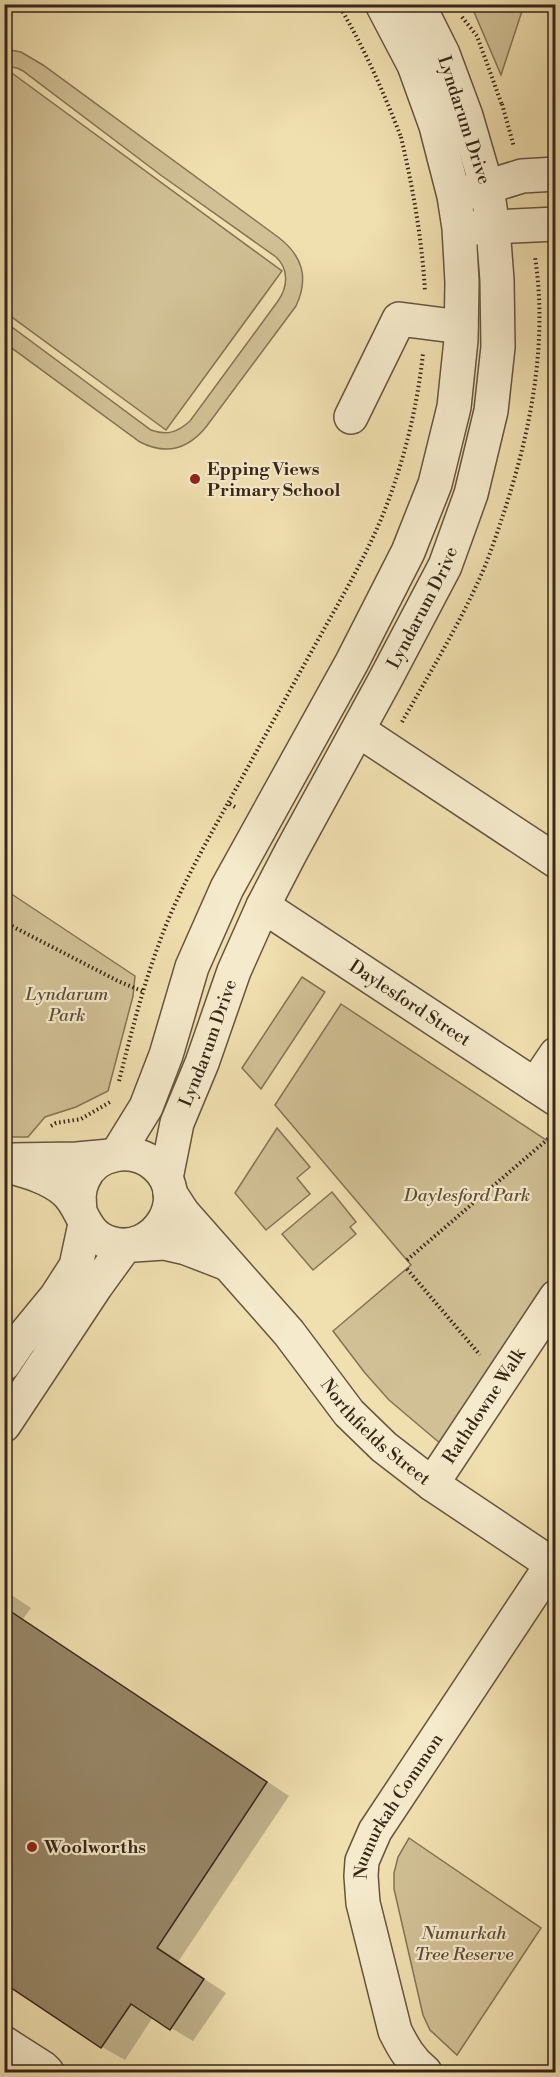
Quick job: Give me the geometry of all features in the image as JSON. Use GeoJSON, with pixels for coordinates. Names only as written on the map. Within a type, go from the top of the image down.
{"type":"FeatureCollection","features":[{"type":"Feature","properties":{"kind":"street","name":"Lyndarum Drive"},"geometry":{"type":"LineString","coordinates":[[113,1155],[146,1107],[166,1055],[192,968],[227,888],[352,662],[408,552],[435,484],[454,408],[462,340],[462,282],[459,228],[454,196],[436,126],[414,65],[382,4]]}},
{"type":"Feature","properties":{"kind":"street","name":"Lyndarum Drive"},"geometry":{"type":"LineString","coordinates":[[168,1186],[177,1123],[202,1063],[234,971],[263,906],[445,566],[471,494],[491,411],[498,347],[494,228],[487,188],[466,116],[443,54],[418,4]]}},
{"type":"Feature","properties":{"kind":"street"},"geometry":{"type":"LineString","coordinates":[[454,196],[522,176],[555,174]]}},
{"type":"Feature","properties":{"kind":"street"},"geometry":{"type":"LineString","coordinates":[[459,228],[555,224]]}},
{"type":"Feature","properties":{"kind":"street"},"geometry":{"type":"LineString","coordinates":[[351,417],[399,319],[461,327]]}},
{"type":"Feature","properties":{"kind":"street"},"geometry":{"type":"LineString","coordinates":[[358,730],[555,861]]}},
{"type":"Feature","properties":{"kind":"street","name":"Daylesford Street"},"geometry":{"type":"LineString","coordinates":[[263,906],[545,1092]]}},
{"type":"Feature","properties":{"kind":"street"},"geometry":{"type":"LineString","coordinates":[[545,1092],[555,1054]]}},
{"type":"Feature","properties":{"kind":"street"},"geometry":{"type":"LineString","coordinates":[[4,1160],[76,1159],[131,1153],[146,1158],[157,1167],[168,1186],[170,1210],[162,1226],[150,1238],[129,1246],[96,1286],[4,1425]]}},
{"type":"Feature","properties":{"kind":"street"},"geometry":{"type":"LineString","coordinates":[[4,1364],[56,1297],[76,1266],[82,1218],[78,1194],[83,1178],[94,1164],[113,1155]]}},
{"type":"Feature","properties":{"kind":"street"},"geometry":{"type":"LineString","coordinates":[[4,1165],[39,1175],[65,1190],[82,1218],[102,1240],[129,1246]]}},
{"type":"Feature","properties":{"kind":"street","name":"Northfields Street"},"geometry":{"type":"LineString","coordinates":[[168,1186],[183,1213],[289,1334],[349,1413],[384,1447],[432,1484],[552,1559]]}},
{"type":"Feature","properties":{"kind":"street","name":"Northfields Street"},"geometry":{"type":"LineString","coordinates":[[129,1246],[164,1243],[186,1248],[226,1264]]}},
{"type":"Feature","properties":{"kind":"street","name":"Rathdowne Walk"},"geometry":{"type":"LineString","coordinates":[[432,1484],[555,1297]]}},
{"type":"Feature","properties":{"kind":"street","name":"Numurkah Common"},"geometry":{"type":"LineString","coordinates":[[425,2073],[402,2046],[395,2031],[363,1903],[362,1861],[375,1831],[552,1559]]}},
{"type":"Feature","properties":{"kind":"street"},"geometry":{"type":"LineString","coordinates":[[4,2043],[43,2068],[46,2073]]}},
{"type":"Feature","properties":{"kind":"path"},"geometry":{"type":"LineString","coordinates":[[4,922],[142,991]]}},
{"type":"Feature","properties":{"kind":"path"},"geometry":{"type":"LineString","coordinates":[[406,1260],[555,1132]]}},
{"type":"Feature","properties":{"kind":"path"},"geometry":{"type":"LineString","coordinates":[[407,1269],[500,1378]]}},
{"type":"Feature","properties":{"kind":"green space"},"geometry":{"type":"Polygon","coordinates":[[[471,5],[524,5],[501,75],[471,5]]]}},
{"type":"Feature","properties":{"kind":"green space"},"geometry":{"type":"Polygon","coordinates":[[[5,49],[21,52],[43,65],[278,237],[298,260],[303,277],[296,306],[206,427],[192,441],[184,445],[159,449],[140,442],[5,343],[5,322],[151,430],[162,433],[172,432],[190,421],[278,301],[284,290],[286,278],[283,267],[276,257],[162,176],[23,71],[5,66],[5,49]]]}},
{"type":"Feature","properties":{"kind":"green space"},"geometry":{"type":"Polygon","coordinates":[[[5,68],[282,271],[166,430],[5,312],[5,68]]]}},
{"type":"Feature","properties":{"kind":"green space","name":"Lyndarum Park"},"geometry":{"type":"Polygon","coordinates":[[[4,889],[135,976],[133,996],[108,1091],[76,1107],[45,1117],[28,1137],[5,1137],[4,889]]]}},
{"type":"Feature","properties":{"kind":"green space"},"geometry":{"type":"Polygon","coordinates":[[[302,977],[325,992],[261,1089],[242,1068],[302,977]]]}},
{"type":"Feature","properties":{"kind":"green space","name":"Daylesford Park"},"geometry":{"type":"Polygon","coordinates":[[[341,1004],[555,1146],[555,1290],[448,1450],[389,1400],[333,1331],[411,1265],[275,1105],[341,1004]]]}},
{"type":"Feature","properties":{"kind":"green space"},"geometry":{"type":"Polygon","coordinates":[[[277,1128],[310,1167],[297,1178],[310,1194],[266,1230],[235,1193],[277,1128]]]}},
{"type":"Feature","properties":{"kind":"green space"},"geometry":{"type":"Polygon","coordinates":[[[332,1192],[356,1222],[350,1227],[356,1234],[313,1270],[282,1234],[332,1192]]]}},
{"type":"Feature","properties":{"kind":"green space","name":"Numurkah Tree Reserve"},"geometry":{"type":"Polygon","coordinates":[[[409,1838],[541,1928],[457,2055],[430,2030],[423,2015],[394,1889],[394,1873],[398,1857],[409,1838]]]}},
{"type":"Feature","properties":{"kind":"building"},"geometry":{"type":"Polygon","coordinates":[[[4,1607],[267,1782],[157,1948],[204,1979],[170,2030],[131,2004],[101,2048],[4,1983],[4,1607]]]}},
{"type":"Feature","properties":{"kind":"place","name":"Epping Views Primary School"},"geometry":{"type":"Point","coordinates":[195,479]}},
{"type":"Feature","properties":{"kind":"place","name":"Woolworths"},"geometry":{"type":"Point","coordinates":[32,1847]}}]}
